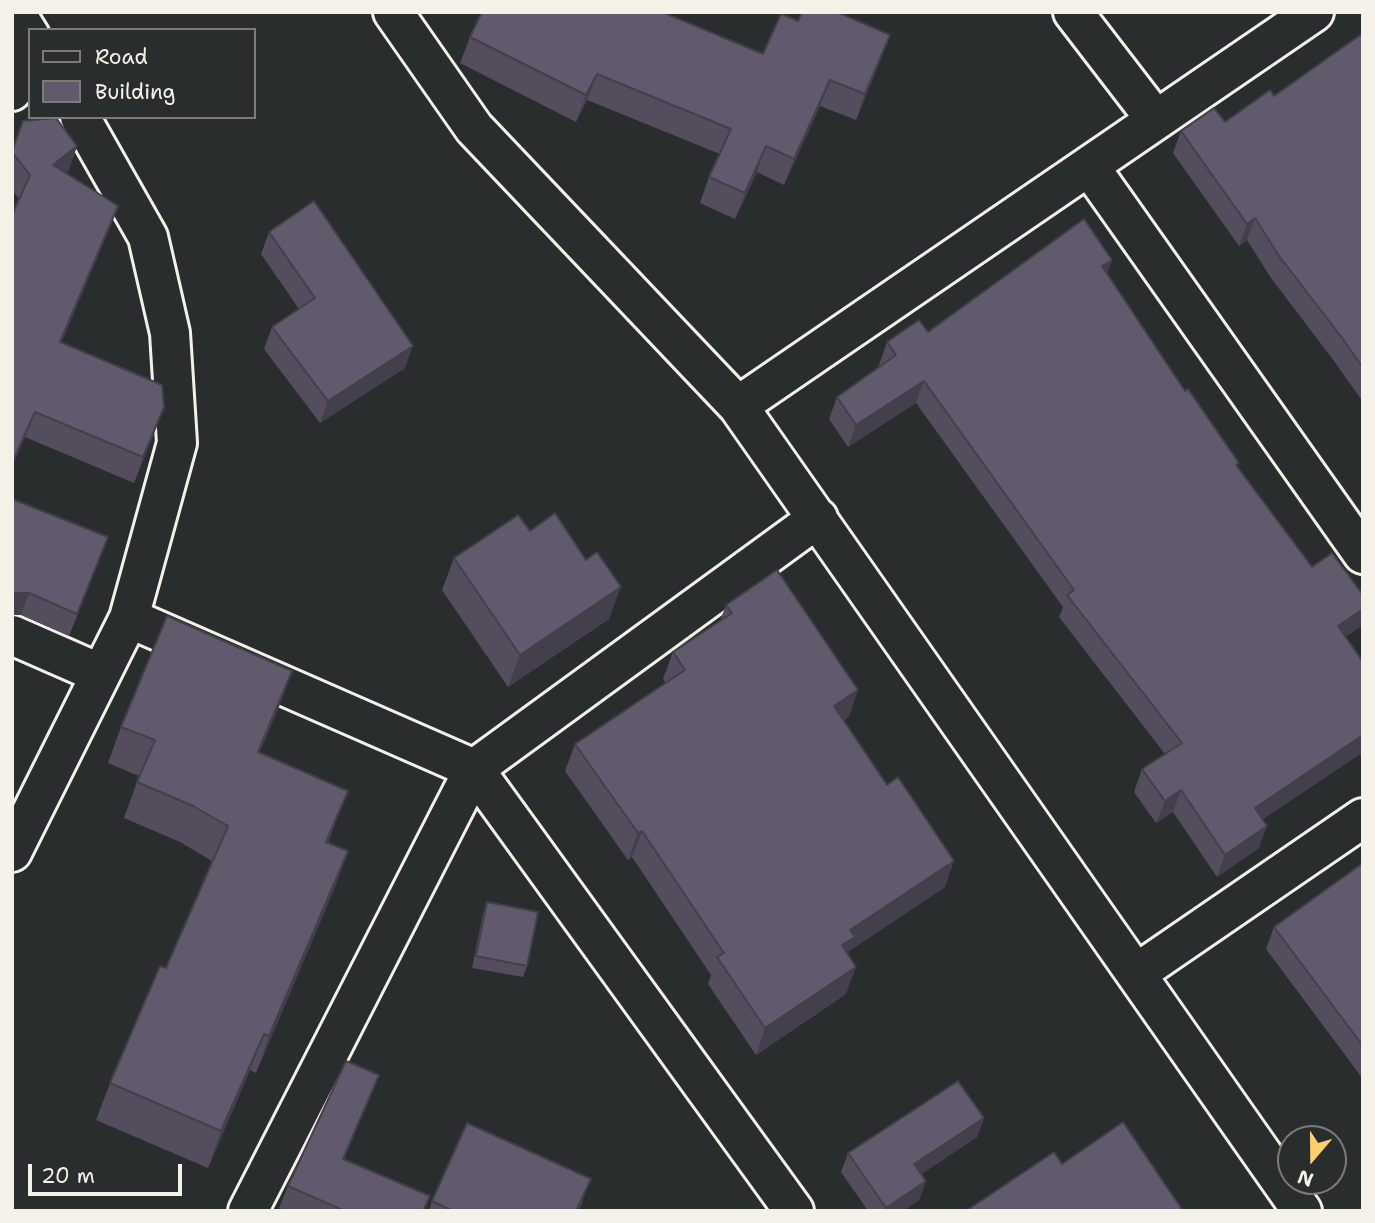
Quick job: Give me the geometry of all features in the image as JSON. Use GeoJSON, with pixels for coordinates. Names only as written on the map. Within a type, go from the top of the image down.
{"type":"FeatureCollection","features":[{"type":"Feature","properties":{"kind":"street"},"geometry":{"type":"LineString","coordinates":[[393,12],[474,128],[738,406],[1302,1211]]}},
{"type":"Feature","properties":{"kind":"street"},"geometry":{"type":"LineString","coordinates":[[1073,12],[1156,120]]}},
{"type":"Feature","properties":{"kind":"street"},"geometry":{"type":"LineString","coordinates":[[738,406],[1314,12]]}},
{"type":"Feature","properties":{"kind":"street"},"geometry":{"type":"LineString","coordinates":[[12,91],[28,56]]}},
{"type":"Feature","properties":{"kind":"street"},"geometry":{"type":"LineString","coordinates":[[12,852],[129,618],[177,443],[170,333],[148,237],[81,119]]}},
{"type":"Feature","properties":{"kind":"street"},"geometry":{"type":"LineString","coordinates":[[1089,166],[1363,554]]}},
{"type":"Feature","properties":{"kind":"street"},"geometry":{"type":"LineString","coordinates":[[248,1211],[474,769],[818,518]]}},
{"type":"Feature","properties":{"kind":"street"},"geometry":{"type":"LineString","coordinates":[[129,618],[474,769],[794,1211]]}},
{"type":"Feature","properties":{"kind":"street"},"geometry":{"type":"LineString","coordinates":[[12,635],[101,674]]}},
{"type":"Feature","properties":{"kind":"street"},"geometry":{"type":"LineString","coordinates":[[1137,973],[1363,818]]}},
{"type":"Feature","properties":{"kind":"building"},"geometry":{"type":"Polygon","coordinates":[[[482,12],[662,12],[763,54],[781,14],[798,21],[802,12],[837,12],[890,35],[865,94],[830,80],[794,159],[766,146],[745,193],[709,177],[731,129],[597,74],[586,95],[470,37],[482,12]]]}},
{"type":"Feature","properties":{"kind":"building"},"geometry":{"type":"Polygon","coordinates":[[[1363,33],[1363,368],[1279,256],[1255,218],[1247,224],[1181,131],[1214,108],[1225,122],[1270,90],[1274,96],[1363,33]]]}},
{"type":"Feature","properties":{"kind":"building"},"geometry":{"type":"Polygon","coordinates":[[[57,119],[77,146],[53,165],[118,206],[60,342],[162,385],[164,407],[143,457],[35,412],[12,463],[12,215],[30,175],[12,152],[23,121],[57,119]]]}},
{"type":"Feature","properties":{"kind":"building"},"geometry":{"type":"Polygon","coordinates":[[[314,201],[413,346],[328,401],[272,327],[315,298],[269,232],[314,201]]]}},
{"type":"Feature","properties":{"kind":"building"},"geometry":{"type":"Polygon","coordinates":[[[1084,219],[1112,260],[1102,266],[1185,391],[1188,389],[1239,463],[1236,465],[1312,567],[1332,553],[1363,595],[1363,609],[1338,626],[1363,662],[1363,735],[1255,808],[1267,826],[1225,855],[1181,790],[1165,801],[1142,769],[1182,743],[1067,595],[1074,590],[924,381],[856,425],[837,397],[896,355],[887,342],[919,320],[928,332],[1084,219]]]}},
{"type":"Feature","properties":{"kind":"building"},"geometry":{"type":"Polygon","coordinates":[[[12,499],[108,537],[77,614],[29,593],[12,593],[12,499]]]}},
{"type":"Feature","properties":{"kind":"building"},"geometry":{"type":"Polygon","coordinates":[[[555,513],[586,560],[597,552],[621,587],[520,655],[454,558],[518,515],[530,531],[555,513]]]}},
{"type":"Feature","properties":{"kind":"building"},"geometry":{"type":"Polygon","coordinates":[[[777,570],[858,690],[834,706],[887,785],[898,777],[954,861],[850,930],[855,937],[842,945],[856,967],[765,1028],[717,957],[724,953],[642,831],[638,833],[575,744],[685,670],[673,652],[732,613],[726,605],[777,570]]]}},
{"type":"Feature","properties":{"kind":"building"},"geometry":{"type":"Polygon","coordinates":[[[167,616],[292,671],[258,752],[348,791],[326,842],[348,851],[269,1036],[264,1034],[221,1131],[110,1083],[160,966],[166,968],[228,826],[193,806],[137,782],[155,740],[121,727],[167,616]]]}},
{"type":"Feature","properties":{"kind":"building"},"geometry":{"type":"Polygon","coordinates":[[[1363,863],[1363,1046],[1274,927],[1363,863]]]}},
{"type":"Feature","properties":{"kind":"building"},"geometry":{"type":"Polygon","coordinates":[[[487,902],[538,912],[527,966],[476,956],[487,902]]]}},
{"type":"Feature","properties":{"kind":"building"},"geometry":{"type":"Polygon","coordinates":[[[346,1061],[379,1075],[343,1159],[430,1196],[423,1211],[345,1211],[288,1186],[346,1061]]]}},
{"type":"Feature","properties":{"kind":"building"},"geometry":{"type":"Polygon","coordinates":[[[958,1081],[984,1118],[914,1164],[926,1181],[886,1208],[848,1153],[958,1081]]]}},
{"type":"Feature","properties":{"kind":"building"},"geometry":{"type":"Polygon","coordinates":[[[1123,1122],[1183,1211],[966,1211],[1054,1152],[1062,1164],[1123,1122]]]}},
{"type":"Feature","properties":{"kind":"building"},"geometry":{"type":"Polygon","coordinates":[[[467,1123],[591,1179],[576,1211],[453,1211],[432,1201],[467,1123]]]}}]}
